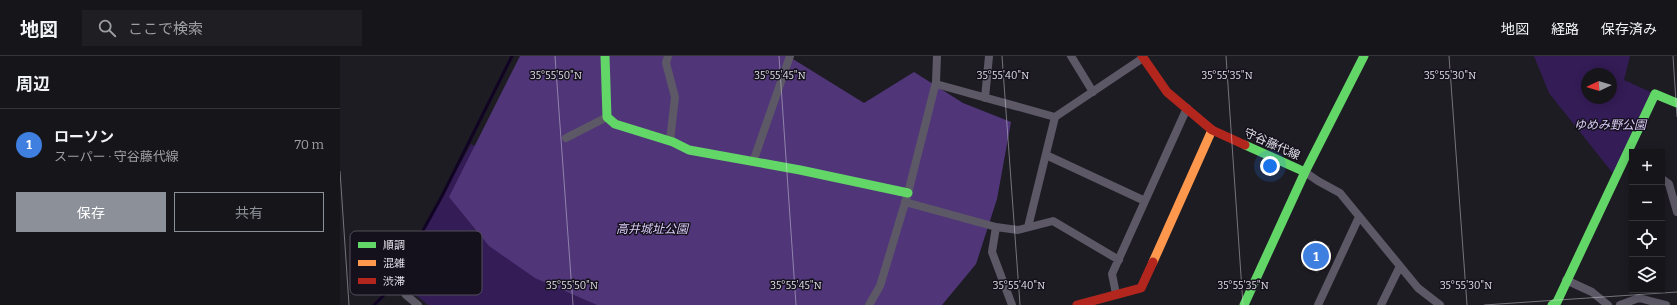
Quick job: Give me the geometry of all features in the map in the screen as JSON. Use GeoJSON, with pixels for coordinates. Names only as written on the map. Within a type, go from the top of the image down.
{"type":"FeatureCollection","features":[{"type":"Feature","properties":{"kind":"street"},"geometry":{"type":"LineString","coordinates":[[605,56],[607,117],[615,124],[670,140],[688,150],[908,193]]}},
{"type":"Feature","properties":{"kind":"street"},"geometry":{"type":"LineString","coordinates":[[668,56],[666,62],[675,97],[670,140]]}},
{"type":"Feature","properties":{"kind":"street"},"geometry":{"type":"LineString","coordinates":[[753,162],[790,56]]}},
{"type":"Feature","properties":{"kind":"street"},"geometry":{"type":"LineString","coordinates":[[869,305],[880,286],[908,193],[936,84],[938,56]]}},
{"type":"Feature","properties":{"kind":"street"},"geometry":{"type":"LineString","coordinates":[[986,98],[989,56]]}},
{"type":"Feature","properties":{"kind":"street"},"geometry":{"type":"LineString","coordinates":[[1070,56],[1093,92]]}},
{"type":"Feature","properties":{"kind":"street"},"geometry":{"type":"LineString","coordinates":[[1364,56],[1305,172],[1318,182],[1340,193],[1418,288],[1434,304]]}},
{"type":"Feature","properties":{"kind":"street"},"geometry":{"type":"LineString","coordinates":[[1028,227],[1055,117],[1143,57]]}},
{"type":"Feature","properties":{"kind":"street","name":"守谷藤代線"},"geometry":{"type":"LineString","coordinates":[[1143,57],[1168,92],[1212,130],[1305,172],[1244,305]]}},
{"type":"Feature","properties":{"kind":"street"},"geometry":{"type":"LineString","coordinates":[[936,84],[1055,117]]}},
{"type":"Feature","properties":{"kind":"street"},"geometry":{"type":"LineString","coordinates":[[1552,305],[1557,302],[1566,280],[1655,94],[1677,103]]}},
{"type":"Feature","properties":{"kind":"street"},"geometry":{"type":"LineString","coordinates":[[1116,294],[1112,274],[1187,108]]}},
{"type":"Feature","properties":{"kind":"street"},"geometry":{"type":"LineString","coordinates":[[566,138],[607,117]]}},
{"type":"Feature","properties":{"kind":"street"},"geometry":{"type":"LineString","coordinates":[[1077,305],[1141,288],[1212,130]]}},
{"type":"Feature","properties":{"kind":"street"},"geometry":{"type":"LineString","coordinates":[[1046,155],[1145,201]]}},
{"type":"Feature","properties":{"kind":"street"},"geometry":{"type":"LineString","coordinates":[[1623,160],[1629,163]]}},
{"type":"Feature","properties":{"kind":"street"},"geometry":{"type":"LineString","coordinates":[[1665,181],[1669,184],[1677,212]]}},
{"type":"Feature","properties":{"kind":"street"},"geometry":{"type":"LineString","coordinates":[[905,202],[996,227],[1018,230],[1053,221],[1119,260]]}},
{"type":"Feature","properties":{"kind":"street"},"geometry":{"type":"LineString","coordinates":[[1318,305],[1359,217]]}},
{"type":"Feature","properties":{"kind":"street"},"geometry":{"type":"LineString","coordinates":[[996,227],[992,252],[1012,305]]}},
{"type":"Feature","properties":{"kind":"street"},"geometry":{"type":"LineString","coordinates":[[1382,305],[1400,266]]}},
{"type":"Feature","properties":{"kind":"street"},"geometry":{"type":"LineString","coordinates":[[1566,280],[1592,292],[1608,305]]}},
{"type":"Feature","properties":{"kind":"street"},"geometry":{"type":"LineString","coordinates":[[406,295],[418,305]]}},
{"type":"Feature","properties":{"kind":"street"},"geometry":{"type":"LineString","coordinates":[[1620,305],[1639,298],[1666,305]]}},
{"type":"Feature","properties":{"kind":"green space","name":"高井城址公園"},"geometry":{"type":"Polygon","coordinates":[[[520,56],[788,56],[864,103],[914,72],[963,103],[1011,122],[997,199],[976,264],[942,305],[597,305],[535,278],[489,246],[482,237],[482,231],[477,231],[449,197],[520,56]]]}},
{"type":"Feature","properties":{"kind":"green space","name":"ゆめみ野公園"},"geometry":{"type":"Polygon","coordinates":[[[1534,56],[1630,56],[1624,80],[1655,94],[1615,176],[1549,93],[1534,56]]]}},
{"type":"Feature","properties":{"kind":"green space"},"geometry":{"type":"Polygon","coordinates":[[[471,144],[536,176],[780,305],[428,305],[416,295],[482,295],[482,231],[423,231],[471,144]]]}},
{"type":"Feature","properties":{"kind":"building"},"geometry":{"type":"Polygon","coordinates":[[[1314,239],[1330,246],[1318,273],[1302,266],[1314,239]]]}},
{"type":"Feature","properties":{"kind":"waterway"},"geometry":{"type":"LineString","coordinates":[[423,231],[442,196],[512,56]]}},
{"type":"Feature","properties":{"kind":"waterway"},"geometry":{"type":"LineString","coordinates":[[374,305],[384,295]]}},
{"type":"Feature","properties":{"kind":"traffic: fast"},"geometry":{"type":"LineString","coordinates":[[605,56],[607,117],[615,124],[673,142],[689,150],[800,170],[908,193]]}},
{"type":"Feature","properties":{"kind":"traffic: fast"},"geometry":{"type":"LineString","coordinates":[[1244,305],[1305,172],[1364,56]]}},
{"type":"Feature","properties":{"kind":"traffic: fast"},"geometry":{"type":"LineString","coordinates":[[1552,305],[1557,302],[1655,94],[1677,103]]}},
{"type":"Feature","properties":{"kind":"traffic: fast"},"geometry":{"type":"LineString","coordinates":[[1245,145],[1305,172]]}},
{"type":"Feature","properties":{"kind":"traffic: slow"},"geometry":{"type":"LineString","coordinates":[[1153,262],[1212,130]]}},
{"type":"Feature","properties":{"kind":"traffic: jam"},"geometry":{"type":"LineString","coordinates":[[1142,56],[1167,92],[1212,130],[1245,145]]}},
{"type":"Feature","properties":{"kind":"traffic: jam"},"geometry":{"type":"LineString","coordinates":[[1077,305],[1141,288],[1153,262]]}},
{"type":"Feature","properties":{"kind":"place","name":"ローソン"},"geometry":{"type":"Point","coordinates":[1316,256]}}]}
